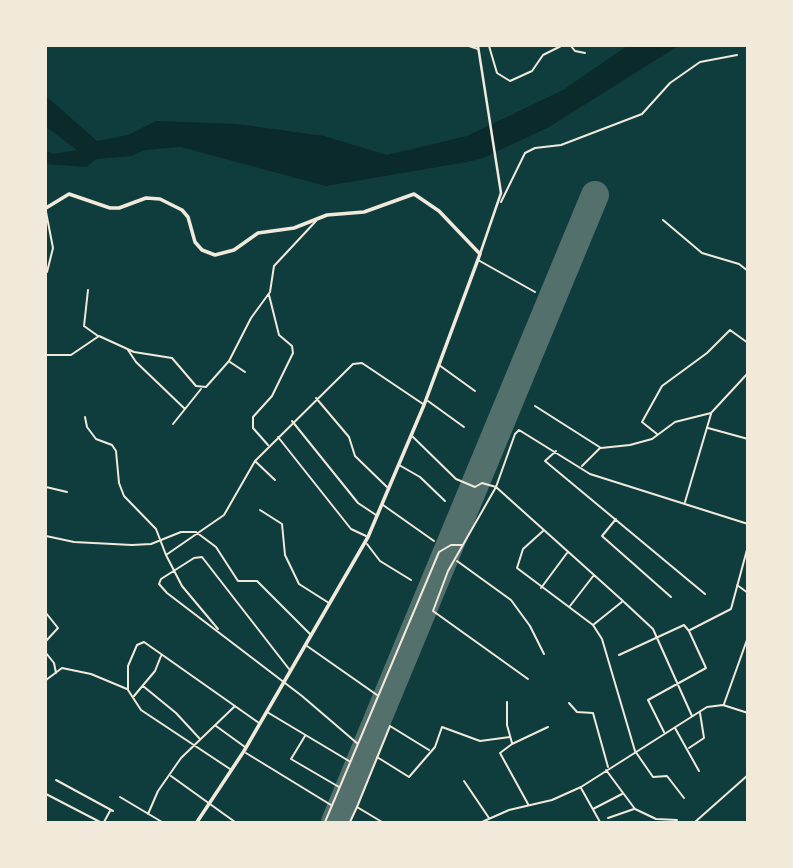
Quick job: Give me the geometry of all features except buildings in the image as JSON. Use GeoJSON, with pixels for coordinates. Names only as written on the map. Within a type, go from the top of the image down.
{"type":"FeatureCollection","features":[{"type":"Feature","properties":{"kind":"main road"},"geometry":{"type":"LineString","coordinates":[[197,822],[245,749],[367,539],[425,402],[500,202],[499,166],[478,47]]}},
{"type":"Feature","properties":{"kind":"main road"},"geometry":{"type":"LineString","coordinates":[[46,210],[69,194],[110,208],[119,208],[146,198],[160,200],[182,210],[195,242],[202,250],[215,255],[234,250],[258,233],[294,228],[319,218],[364,212],[414,194],[439,211],[480,254]]}},
{"type":"Feature","properties":{"kind":"street"},"geometry":{"type":"LineString","coordinates":[[469,46],[478,47]]}},
{"type":"Feature","properties":{"kind":"street"},"geometry":{"type":"LineString","coordinates":[[489,46],[497,73],[510,81],[532,71],[543,55],[561,46]]}},
{"type":"Feature","properties":{"kind":"street"},"geometry":{"type":"LineString","coordinates":[[570,46],[575,51],[585,53]]}},
{"type":"Feature","properties":{"kind":"street"},"geometry":{"type":"LineString","coordinates":[[500,202],[525,153],[535,148],[561,145],[642,114],[670,83],[700,62],[737,54]]}},
{"type":"Feature","properties":{"kind":"street"},"geometry":{"type":"LineString","coordinates":[[46,210],[53,248],[47,272]]}},
{"type":"Feature","properties":{"kind":"street"},"geometry":{"type":"LineString","coordinates":[[173,424],[201,388],[211,385],[229,361],[251,318],[268,294],[274,266],[319,218]]}},
{"type":"Feature","properties":{"kind":"street"},"geometry":{"type":"LineString","coordinates":[[663,220],[702,253],[739,264],[747,271]]}},
{"type":"Feature","properties":{"kind":"street"},"geometry":{"type":"LineString","coordinates":[[478,260],[535,292]]}},
{"type":"Feature","properties":{"kind":"street"},"geometry":{"type":"LineString","coordinates":[[88,290],[84,326],[99,337],[128,349],[172,358],[191,382],[201,388]]}},
{"type":"Feature","properties":{"kind":"street"},"geometry":{"type":"LineString","coordinates":[[268,294],[279,335],[292,346],[293,353],[272,396],[253,417],[253,428],[268,446]]}},
{"type":"Feature","properties":{"kind":"street"},"geometry":{"type":"LineString","coordinates":[[657,435],[642,422],[662,386],[707,353],[730,330],[747,343]]}},
{"type":"Feature","properties":{"kind":"street"},"geometry":{"type":"LineString","coordinates":[[46,355],[71,355],[99,337]]}},
{"type":"Feature","properties":{"kind":"street"},"geometry":{"type":"LineString","coordinates":[[128,349],[136,362],[185,408]]}},
{"type":"Feature","properties":{"kind":"street"},"geometry":{"type":"LineString","coordinates":[[229,361],[245,372]]}},
{"type":"Feature","properties":{"kind":"street"},"geometry":{"type":"LineString","coordinates":[[166,555],[200,534],[228,511],[233,494],[268,446],[348,367],[357,363],[464,426]]}},
{"type":"Feature","properties":{"kind":"street"},"geometry":{"type":"LineString","coordinates":[[438,365],[475,391]]}},
{"type":"Feature","properties":{"kind":"street"},"geometry":{"type":"LineString","coordinates":[[685,505],[711,413],[747,373]]}},
{"type":"Feature","properties":{"kind":"street"},"geometry":{"type":"LineString","coordinates":[[316,398],[349,437],[355,456],[388,488]]}},
{"type":"Feature","properties":{"kind":"street"},"geometry":{"type":"LineString","coordinates":[[535,406],[601,448]]}},
{"type":"Feature","properties":{"kind":"street"},"geometry":{"type":"LineString","coordinates":[[581,467],[601,448],[630,445],[657,435],[675,422],[711,413]]}},
{"type":"Feature","properties":{"kind":"street"},"geometry":{"type":"LineString","coordinates":[[85,417],[96,439],[112,445],[116,452],[120,469],[119,483],[124,496],[156,529],[173,571],[221,633]]}},
{"type":"Feature","properties":{"kind":"street"},"geometry":{"type":"LineString","coordinates":[[292,421],[358,503],[377,515]]}},
{"type":"Feature","properties":{"kind":"street"},"geometry":{"type":"LineString","coordinates":[[707,428],[747,439]]}},
{"type":"Feature","properties":{"kind":"street"},"geometry":{"type":"LineString","coordinates":[[528,679],[433,611],[463,545],[496,487],[517,431],[556,450],[590,474],[747,524]]}},
{"type":"Feature","properties":{"kind":"street"},"geometry":{"type":"LineString","coordinates":[[411,435],[456,479],[475,487],[482,482],[496,487],[653,629],[692,717]]}},
{"type":"Feature","properties":{"kind":"street"},"geometry":{"type":"LineString","coordinates":[[277,436],[351,529],[367,539],[380,561],[411,580]]}},
{"type":"Feature","properties":{"kind":"street"},"geometry":{"type":"LineString","coordinates":[[556,450],[545,461],[617,518],[705,594]]}},
{"type":"Feature","properties":{"kind":"street"},"geometry":{"type":"LineString","coordinates":[[255,461],[275,480]]}},
{"type":"Feature","properties":{"kind":"street"},"geometry":{"type":"LineString","coordinates":[[398,465],[420,477],[445,501]]}},
{"type":"Feature","properties":{"kind":"street"},"geometry":{"type":"LineString","coordinates":[[46,487],[67,492]]}},
{"type":"Feature","properties":{"kind":"street"},"geometry":{"type":"LineString","coordinates":[[382,504],[434,541]]}},
{"type":"Feature","properties":{"kind":"street"},"geometry":{"type":"LineString","coordinates":[[260,510],[282,524],[285,555],[299,584],[330,603]]}},
{"type":"Feature","properties":{"kind":"street"},"geometry":{"type":"LineString","coordinates":[[617,518],[602,536],[671,597]]}},
{"type":"Feature","properties":{"kind":"street"},"geometry":{"type":"LineString","coordinates":[[544,530],[523,550],[517,568],[541,589],[570,606],[593,625],[602,639],[635,751],[653,777],[667,776],[684,798]]}},
{"type":"Feature","properties":{"kind":"street"},"geometry":{"type":"LineString","coordinates":[[46,536],[101,544],[160,542],[181,532],[200,534],[222,555],[238,581],[257,581],[311,635]]}},
{"type":"Feature","properties":{"kind":"street"},"geometry":{"type":"LineString","coordinates":[[325,822],[439,552],[451,545],[463,545]]}},
{"type":"Feature","properties":{"kind":"street"},"geometry":{"type":"LineString","coordinates":[[690,631],[730,609],[747,546]]}},
{"type":"Feature","properties":{"kind":"street"},"geometry":{"type":"LineString","coordinates":[[541,589],[567,552]]}},
{"type":"Feature","properties":{"kind":"street"},"geometry":{"type":"LineString","coordinates":[[290,670],[203,558],[197,557],[161,579],[161,587],[190,612],[221,633],[358,744]]}},
{"type":"Feature","properties":{"kind":"street"},"geometry":{"type":"LineString","coordinates":[[456,560],[511,600],[530,626],[544,654]]}},
{"type":"Feature","properties":{"kind":"street"},"geometry":{"type":"LineString","coordinates":[[570,606],[595,575]]}},
{"type":"Feature","properties":{"kind":"street"},"geometry":{"type":"LineString","coordinates":[[737,585],[747,593]]}},
{"type":"Feature","properties":{"kind":"street"},"geometry":{"type":"LineString","coordinates":[[593,625],[623,601]]}},
{"type":"Feature","properties":{"kind":"street"},"geometry":{"type":"LineString","coordinates":[[46,613],[58,628],[46,641]]}},
{"type":"Feature","properties":{"kind":"street"},"geometry":{"type":"LineString","coordinates":[[619,655],[655,636],[684,625],[690,631],[706,668],[649,700],[664,733]]}},
{"type":"Feature","properties":{"kind":"street"},"geometry":{"type":"LineString","coordinates":[[723,705],[747,637]]}},
{"type":"Feature","properties":{"kind":"street"},"geometry":{"type":"LineString","coordinates":[[128,690],[128,666],[139,643],[144,642],[260,724]]}},
{"type":"Feature","properties":{"kind":"street"},"geometry":{"type":"LineString","coordinates":[[305,645],[378,695]]}},
{"type":"Feature","properties":{"kind":"street"},"geometry":{"type":"LineString","coordinates":[[46,653],[54,663],[56,673]]}},
{"type":"Feature","properties":{"kind":"street"},"geometry":{"type":"LineString","coordinates":[[134,696],[162,655]]}},
{"type":"Feature","properties":{"kind":"street"},"geometry":{"type":"LineString","coordinates":[[46,680],[62,668],[91,674],[128,690],[141,710],[231,770]]}},
{"type":"Feature","properties":{"kind":"street"},"geometry":{"type":"LineString","coordinates":[[143,686],[176,713],[200,740]]}},
{"type":"Feature","properties":{"kind":"street"},"geometry":{"type":"LineString","coordinates":[[506,702],[512,744]]}},
{"type":"Feature","properties":{"kind":"street"},"geometry":{"type":"LineString","coordinates":[[569,703],[577,712],[593,713],[607,769],[635,809],[656,819],[677,820]]}},
{"type":"Feature","properties":{"kind":"street"},"geometry":{"type":"LineString","coordinates":[[482,822],[528,805],[552,800],[581,787],[699,712],[723,705],[747,713]]}},
{"type":"Feature","properties":{"kind":"street"},"geometry":{"type":"LineString","coordinates":[[148,814],[169,775],[235,706]]}},
{"type":"Feature","properties":{"kind":"street"},"geometry":{"type":"LineString","coordinates":[[266,712],[350,762]]}},
{"type":"Feature","properties":{"kind":"street"},"geometry":{"type":"LineString","coordinates":[[687,750],[704,738],[699,712]]}},
{"type":"Feature","properties":{"kind":"street"},"geometry":{"type":"LineString","coordinates":[[215,726],[331,806]]}},
{"type":"Feature","properties":{"kind":"street"},"geometry":{"type":"LineString","coordinates":[[350,822],[390,726],[429,751]]}},
{"type":"Feature","properties":{"kind":"street"},"geometry":{"type":"LineString","coordinates":[[377,757],[409,777],[435,747],[442,727],[480,741],[510,737]]}},
{"type":"Feature","properties":{"kind":"street"},"geometry":{"type":"LineString","coordinates":[[528,805],[500,754],[512,744],[548,727]]}},
{"type":"Feature","properties":{"kind":"street"},"geometry":{"type":"LineString","coordinates":[[674,727],[699,771]]}},
{"type":"Feature","properties":{"kind":"street"},"geometry":{"type":"LineString","coordinates":[[306,735],[291,759],[340,788]]}},
{"type":"Feature","properties":{"kind":"street"},"geometry":{"type":"LineString","coordinates":[[169,775],[235,822]]}},
{"type":"Feature","properties":{"kind":"street"},"geometry":{"type":"LineString","coordinates":[[695,822],[747,775]]}},
{"type":"Feature","properties":{"kind":"street"},"geometry":{"type":"LineString","coordinates":[[46,794],[102,822],[112,810],[57,780]]}},
{"type":"Feature","properties":{"kind":"street"},"geometry":{"type":"LineString","coordinates":[[464,780],[489,819]]}},
{"type":"Feature","properties":{"kind":"street"},"geometry":{"type":"LineString","coordinates":[[581,787],[600,822]]}},
{"type":"Feature","properties":{"kind":"street"},"geometry":{"type":"LineString","coordinates":[[593,809],[623,793]]}},
{"type":"Feature","properties":{"kind":"street"},"geometry":{"type":"LineString","coordinates":[[120,797],[162,822]]}},
{"type":"Feature","properties":{"kind":"street"},"geometry":{"type":"LineString","coordinates":[[357,807],[382,822]]}},
{"type":"Feature","properties":{"kind":"street"},"geometry":{"type":"LineString","coordinates":[[608,818],[635,809]]}},
{"type":"Feature","properties":{"kind":"water"},"geometry":{"type":"Polygon","coordinates":[[[627,46],[678,46],[549,127],[483,158],[467,162],[326,186],[162,142],[132,156],[96,159],[87,167],[46,164],[46,151],[54,154],[77,150],[46,127],[46,96],[97,141],[128,135],[156,121],[237,124],[324,136],[387,155],[467,136],[563,90],[627,46]]]}},
{"type":"Feature","properties":{"kind":"waterway"},"geometry":{"type":"LineString","coordinates":[[146,146],[179,143]]}},
{"type":"Feature","properties":{"kind":"runway"},"geometry":{"type":"LineString","coordinates":[[335,822],[595,195]]}}]}
